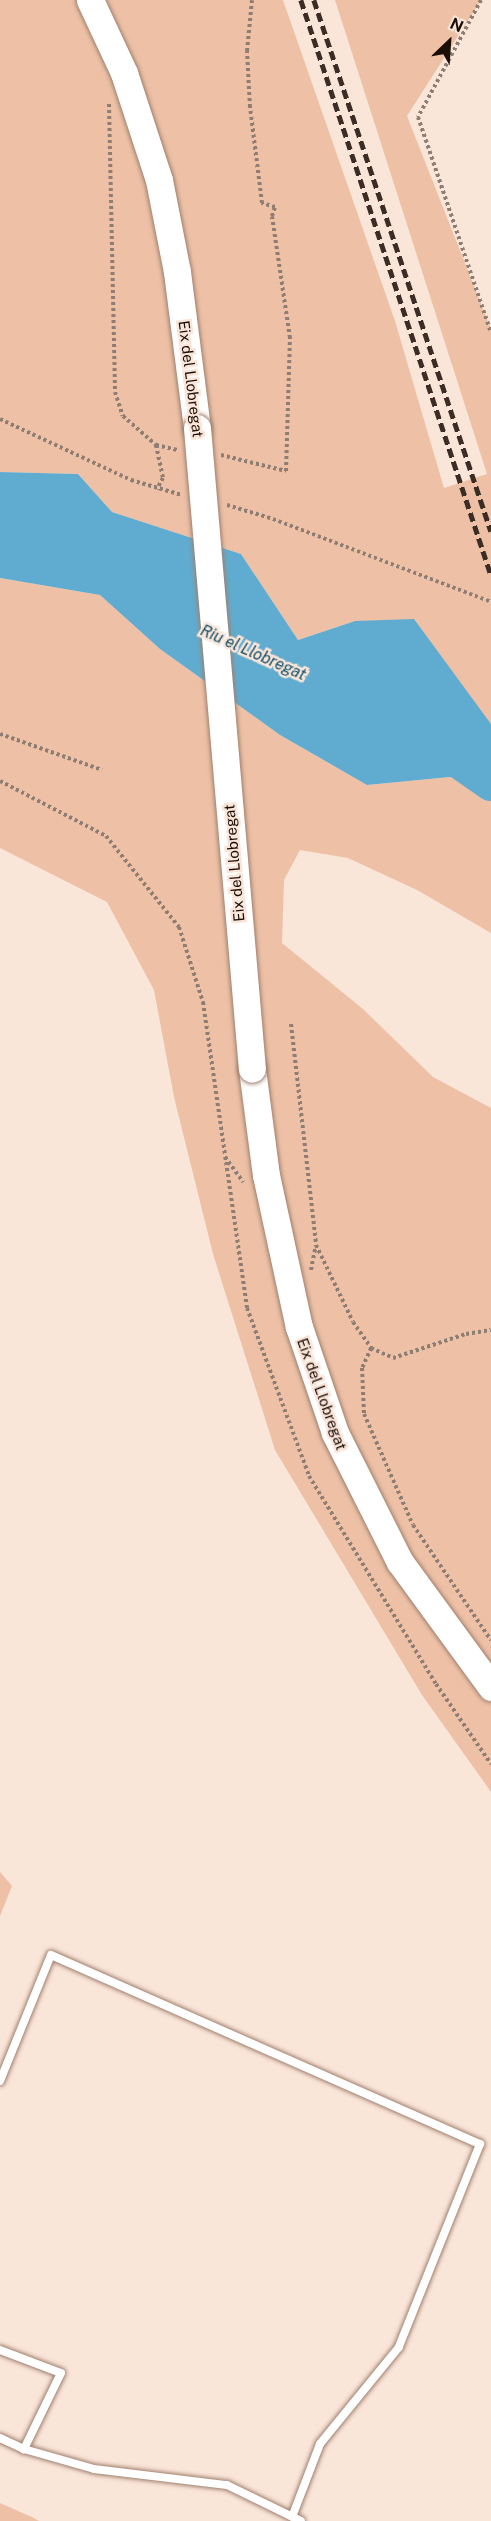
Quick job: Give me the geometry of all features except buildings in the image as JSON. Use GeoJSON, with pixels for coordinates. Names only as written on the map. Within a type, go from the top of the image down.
{"type":"FeatureCollection","features":[{"type":"Feature","properties":{"kind":"highway","name":"Eix del Llobregat"},"geometry":{"type":"LineString","coordinates":[[90,0],[124,73],[159,180],[170,226],[198,428],[252,1069],[266,1175],[299,1327],[335,1432],[400,1562],[491,1688]]}},
{"type":"Feature","properties":{"kind":"lane"},"geometry":{"type":"LineString","coordinates":[[0,2080],[51,1956],[480,2144],[399,2347],[320,2444],[292,2517]]}},
{"type":"Feature","properties":{"kind":"lane"},"geometry":{"type":"LineString","coordinates":[[0,2350],[61,2373],[24,2449]]}},
{"type":"Feature","properties":{"kind":"lane"},"geometry":{"type":"LineString","coordinates":[[0,2438],[24,2449],[94,2469],[227,2484],[301,2521]]}},
{"type":"Feature","properties":{"kind":"path"},"geometry":{"type":"LineString","coordinates":[[214,454],[286,471],[290,338],[272,216],[275,207],[262,203],[250,107],[247,51],[252,0]]}},
{"type":"Feature","properties":{"kind":"path"},"geometry":{"type":"LineString","coordinates":[[481,0],[418,117],[491,333]]}},
{"type":"Feature","properties":{"kind":"path"},"geometry":{"type":"LineString","coordinates":[[124,73],[108,108],[115,392],[123,416],[156,445],[183,451]]}},
{"type":"Feature","properties":{"kind":"path"},"geometry":{"type":"LineString","coordinates":[[0,419],[157,489],[192,497]]}},
{"type":"Feature","properties":{"kind":"path"},"geometry":{"type":"LineString","coordinates":[[156,445],[163,478],[157,489]]}},
{"type":"Feature","properties":{"kind":"path"},"geometry":{"type":"LineString","coordinates":[[215,503],[273,519],[491,603]]}},
{"type":"Feature","properties":{"kind":"path"},"geometry":{"type":"LineString","coordinates":[[0,734],[102,770]]}},
{"type":"Feature","properties":{"kind":"path"},"geometry":{"type":"LineString","coordinates":[[0,781],[106,836],[179,927],[203,1002],[247,1308],[309,1476],[436,1684],[491,1764]]}},
{"type":"Feature","properties":{"kind":"path"},"geometry":{"type":"LineString","coordinates":[[291,1024],[316,1245],[353,1322],[371,1348],[393,1358],[466,1334],[491,1330]]}},
{"type":"Feature","properties":{"kind":"path"},"geometry":{"type":"LineString","coordinates":[[371,1348],[362,1368],[364,1414],[413,1525],[491,1640]]}},
{"type":"Feature","properties":{"kind":"shaded area"},"geometry":{"type":"Polygon","coordinates":[[[0,0],[283,0],[395,321],[444,488],[487,474],[335,0],[481,0],[407,116],[491,329],[491,724],[355,621],[298,640],[241,554],[112,512],[78,474],[0,472],[0,0]]]}},
{"type":"Feature","properties":{"kind":"shaded area"},"geometry":{"type":"Polygon","coordinates":[[[0,578],[100,595],[160,649],[280,735],[367,785],[481,774],[491,784],[491,933],[417,890],[348,858],[300,850],[284,880],[282,943],[363,1009],[433,1077],[491,1108],[491,1792],[422,1695],[275,1450],[213,1254],[174,1097],[154,990],[107,902],[0,848],[0,578]]]}},
{"type":"Feature","properties":{"kind":"shaded area"},"geometry":{"type":"Polygon","coordinates":[[[0,1872],[12,1886],[0,1916],[0,1872]]]}},
{"type":"Feature","properties":{"kind":"shaded area"},"geometry":{"type":"Polygon","coordinates":[[[0,2503],[34,2518],[39,2521],[0,2521],[0,2503]]]}},
{"type":"Feature","properties":{"kind":"water"},"geometry":{"type":"Polygon","coordinates":[[[0,472],[78,474],[112,512],[241,554],[298,640],[355,621],[414,619],[491,724],[491,784],[481,774],[367,785],[280,735],[160,649],[100,595],[0,578],[0,472]]]}},
{"type":"Feature","properties":{"kind":"waterway","name":"Riu el Llobregat"},"geometry":{"type":"LineString","coordinates":[[438,746],[491,783]]}},
{"type":"Feature","properties":{"kind":"railway"},"geometry":{"type":"LineString","coordinates":[[301,0],[491,575]]}},
{"type":"Feature","properties":{"kind":"railway"},"geometry":{"type":"LineString","coordinates":[[314,0],[491,531]]}}]}
